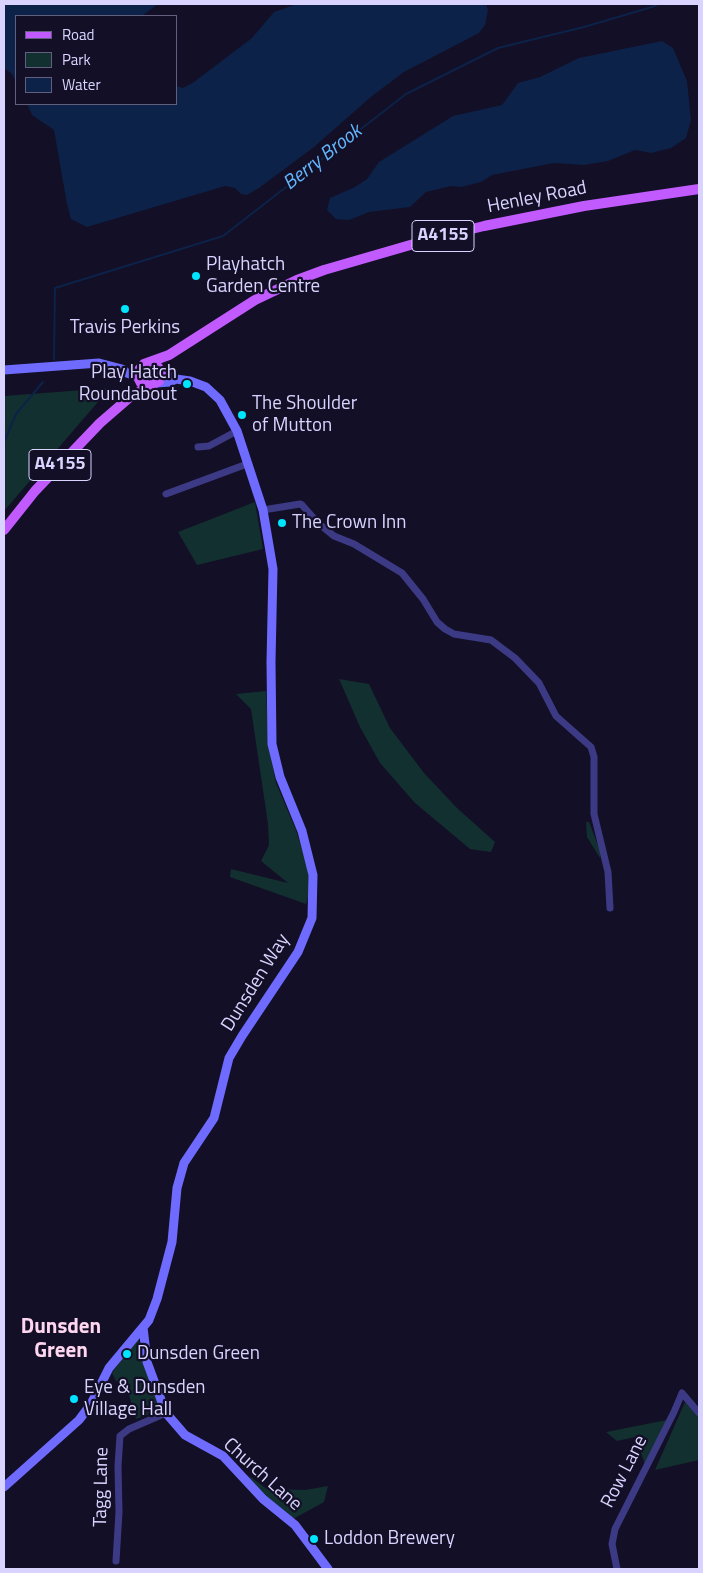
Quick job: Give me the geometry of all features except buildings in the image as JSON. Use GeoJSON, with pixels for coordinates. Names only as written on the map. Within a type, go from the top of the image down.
{"type":"FeatureCollection","features":[{"type":"Feature","properties":{"kind":"main road","name":"Henley Road"},"geometry":{"type":"LineString","coordinates":[[145,364],[169,355],[254,300],[324,270],[431,239],[484,226],[584,206],[699,189]]}},
{"type":"Feature","properties":{"kind":"main road","name":"Henley Road"},"geometry":{"type":"LineString","coordinates":[[160,370],[169,355]]}},
{"type":"Feature","properties":{"kind":"main road"},"geometry":{"type":"LineString","coordinates":[[145,364],[156,364],[160,370],[161,376],[153,385],[144,385],[138,378],[138,371],[145,364]]}},
{"type":"Feature","properties":{"kind":"main road","name":"A4155"},"geometry":{"type":"LineString","coordinates":[[130,397],[138,378]]}},
{"type":"Feature","properties":{"kind":"main road","name":"A4155"},"geometry":{"type":"LineString","coordinates":[[4,530],[35,491],[100,423],[130,397],[153,385]]}},
{"type":"Feature","properties":{"kind":"street"},"geometry":{"type":"LineString","coordinates":[[4,370],[99,363],[122,369],[138,378]]}},
{"type":"Feature","properties":{"kind":"street"},"geometry":{"type":"LineString","coordinates":[[122,369],[145,364]]}},
{"type":"Feature","properties":{"kind":"street","name":"Dunsden Way"},"geometry":{"type":"LineString","coordinates":[[4,1487],[79,1420],[91,1404],[109,1368],[149,1320],[157,1299],[172,1242],[178,1188],[184,1163],[214,1118],[230,1058],[242,1036],[298,952],[312,918],[313,875],[302,832],[280,777],[272,744],[273,569],[263,510],[236,431],[225,408],[214,393],[201,384],[176,379],[160,370]]}},
{"type":"Feature","properties":{"kind":"street","name":"Dunsden Way"},"geometry":{"type":"LineString","coordinates":[[153,385],[176,379]]}},
{"type":"Feature","properties":{"kind":"street"},"geometry":{"type":"LineString","coordinates":[[198,447],[209,446],[236,431]]}},
{"type":"Feature","properties":{"kind":"street"},"geometry":{"type":"LineString","coordinates":[[166,494],[248,464]]}},
{"type":"Feature","properties":{"kind":"street"},"geometry":{"type":"LineString","coordinates":[[263,510],[302,505],[318,523],[334,536],[354,544],[402,573],[423,599],[437,622],[445,629],[454,634],[486,638],[498,643],[539,683],[556,716],[591,748],[594,757],[594,814],[608,872],[610,908]]}},
{"type":"Feature","properties":{"kind":"street","name":"Church Lane"},"geometry":{"type":"LineString","coordinates":[[143,1327],[147,1362],[166,1413],[185,1435],[223,1456],[263,1499],[295,1525],[328,1569]]}},
{"type":"Feature","properties":{"kind":"street","name":"Row Lane"},"geometry":{"type":"LineString","coordinates":[[617,1569],[612,1544],[615,1529],[682,1393],[699,1413]]}},
{"type":"Feature","properties":{"kind":"street","name":"Tagg Lane"},"geometry":{"type":"LineString","coordinates":[[116,1561],[120,1436],[124,1431],[166,1413]]}},
{"type":"Feature","properties":{"kind":"green space"},"geometry":{"type":"Polygon","coordinates":[[[149,367],[154,369],[156,374],[154,379],[149,381],[144,379],[142,374],[144,369],[149,367]]]}},
{"type":"Feature","properties":{"kind":"green space"},"geometry":{"type":"Polygon","coordinates":[[[110,388],[4,511],[4,396],[110,388]]]}},
{"type":"Feature","properties":{"kind":"green space"},"geometry":{"type":"Polygon","coordinates":[[[255,502],[263,549],[197,565],[178,532],[255,502]]]}},
{"type":"Feature","properties":{"kind":"green space"},"geometry":{"type":"Polygon","coordinates":[[[339,679],[369,684],[390,728],[424,773],[457,808],[495,842],[491,852],[470,849],[415,803],[380,763],[360,727],[339,679]]]}},
{"type":"Feature","properties":{"kind":"green space"},"geometry":{"type":"Polygon","coordinates":[[[266,691],[269,749],[276,783],[296,830],[312,882],[306,904],[230,877],[231,869],[288,883],[261,861],[269,845],[268,824],[251,709],[236,694],[266,691]]]}},
{"type":"Feature","properties":{"kind":"green space"},"geometry":{"type":"Polygon","coordinates":[[[586,822],[589,822],[601,853],[600,858],[587,837],[586,822]]]}},
{"type":"Feature","properties":{"kind":"green space","name":"Dunsden Green"},"geometry":{"type":"Polygon","coordinates":[[[136,1339],[138,1339],[140,1344],[162,1410],[136,1419],[127,1388],[124,1384],[116,1381],[112,1373],[136,1339]]]}},
{"type":"Feature","properties":{"kind":"green space"},"geometry":{"type":"Polygon","coordinates":[[[685,1402],[699,1418],[699,1460],[655,1470],[685,1402]]]}},
{"type":"Feature","properties":{"kind":"green space"},"geometry":{"type":"Polygon","coordinates":[[[667,1420],[646,1467],[635,1437],[617,1441],[606,1432],[667,1420]]]}},
{"type":"Feature","properties":{"kind":"green space"},"geometry":{"type":"Polygon","coordinates":[[[248,1475],[267,1489],[305,1490],[328,1486],[324,1502],[293,1519],[262,1495],[248,1475]]]}},
{"type":"Feature","properties":{"kind":"water"},"geometry":{"type":"Polygon","coordinates":[[[4,4],[158,4],[143,15],[15,15],[15,80],[12,74],[4,68],[4,4]]]}},
{"type":"Feature","properties":{"kind":"water"},"geometry":{"type":"Polygon","coordinates":[[[297,4],[486,4],[488,10],[485,25],[479,33],[404,72],[372,96],[314,147],[247,195],[241,194],[235,188],[225,186],[87,227],[71,219],[54,130],[32,115],[27,105],[178,105],[178,87],[183,88],[194,82],[252,38],[274,12],[297,4]]]}},
{"type":"Feature","properties":{"kind":"water"},"geometry":{"type":"Polygon","coordinates":[[[662,41],[673,48],[687,81],[691,120],[686,138],[671,148],[651,153],[635,150],[608,161],[584,165],[554,163],[492,175],[481,182],[426,192],[410,207],[369,212],[349,220],[336,219],[327,210],[330,198],[355,187],[367,179],[379,162],[453,116],[502,105],[518,83],[540,77],[579,58],[662,41]]]}},
{"type":"Feature","properties":{"kind":"waterway","name":"Berry Brook"},"geometry":{"type":"LineString","coordinates":[[54,359],[55,288],[223,236],[406,94],[498,48],[584,27],[658,4]]}},
{"type":"Feature","properties":{"kind":"waterway","name":"Berry Brook"},"geometry":{"type":"LineString","coordinates":[[4,442],[16,414],[43,382]]}},
{"type":"Feature","properties":{"kind":"place","name":"Playhatch Garden Centre"},"geometry":{"type":"Point","coordinates":[196,276]}},
{"type":"Feature","properties":{"kind":"place","name":"Travis Perkins"},"geometry":{"type":"Point","coordinates":[125,309]}},
{"type":"Feature","properties":{"kind":"place","name":"Play Hatch Roundabout"},"geometry":{"type":"Point","coordinates":[187,384]}},
{"type":"Feature","properties":{"kind":"place","name":"The Shoulder of Mutton"},"geometry":{"type":"Point","coordinates":[242,415]}},
{"type":"Feature","properties":{"kind":"place","name":"The Crown Inn"},"geometry":{"type":"Point","coordinates":[282,523]}},
{"type":"Feature","properties":{"kind":"place","name":"Dunsden Green"},"geometry":{"type":"Point","coordinates":[127,1354]}},
{"type":"Feature","properties":{"kind":"place","name":"Eye & Dunsden Village Hall"},"geometry":{"type":"Point","coordinates":[74,1399]}},
{"type":"Feature","properties":{"kind":"place","name":"Loddon Brewery"},"geometry":{"type":"Point","coordinates":[314,1539]}},
{"type":"Feature","properties":{"kind":"district","name":"Dunsden Green"},"geometry":{"type":"Point","coordinates":[61,1340]}}]}
